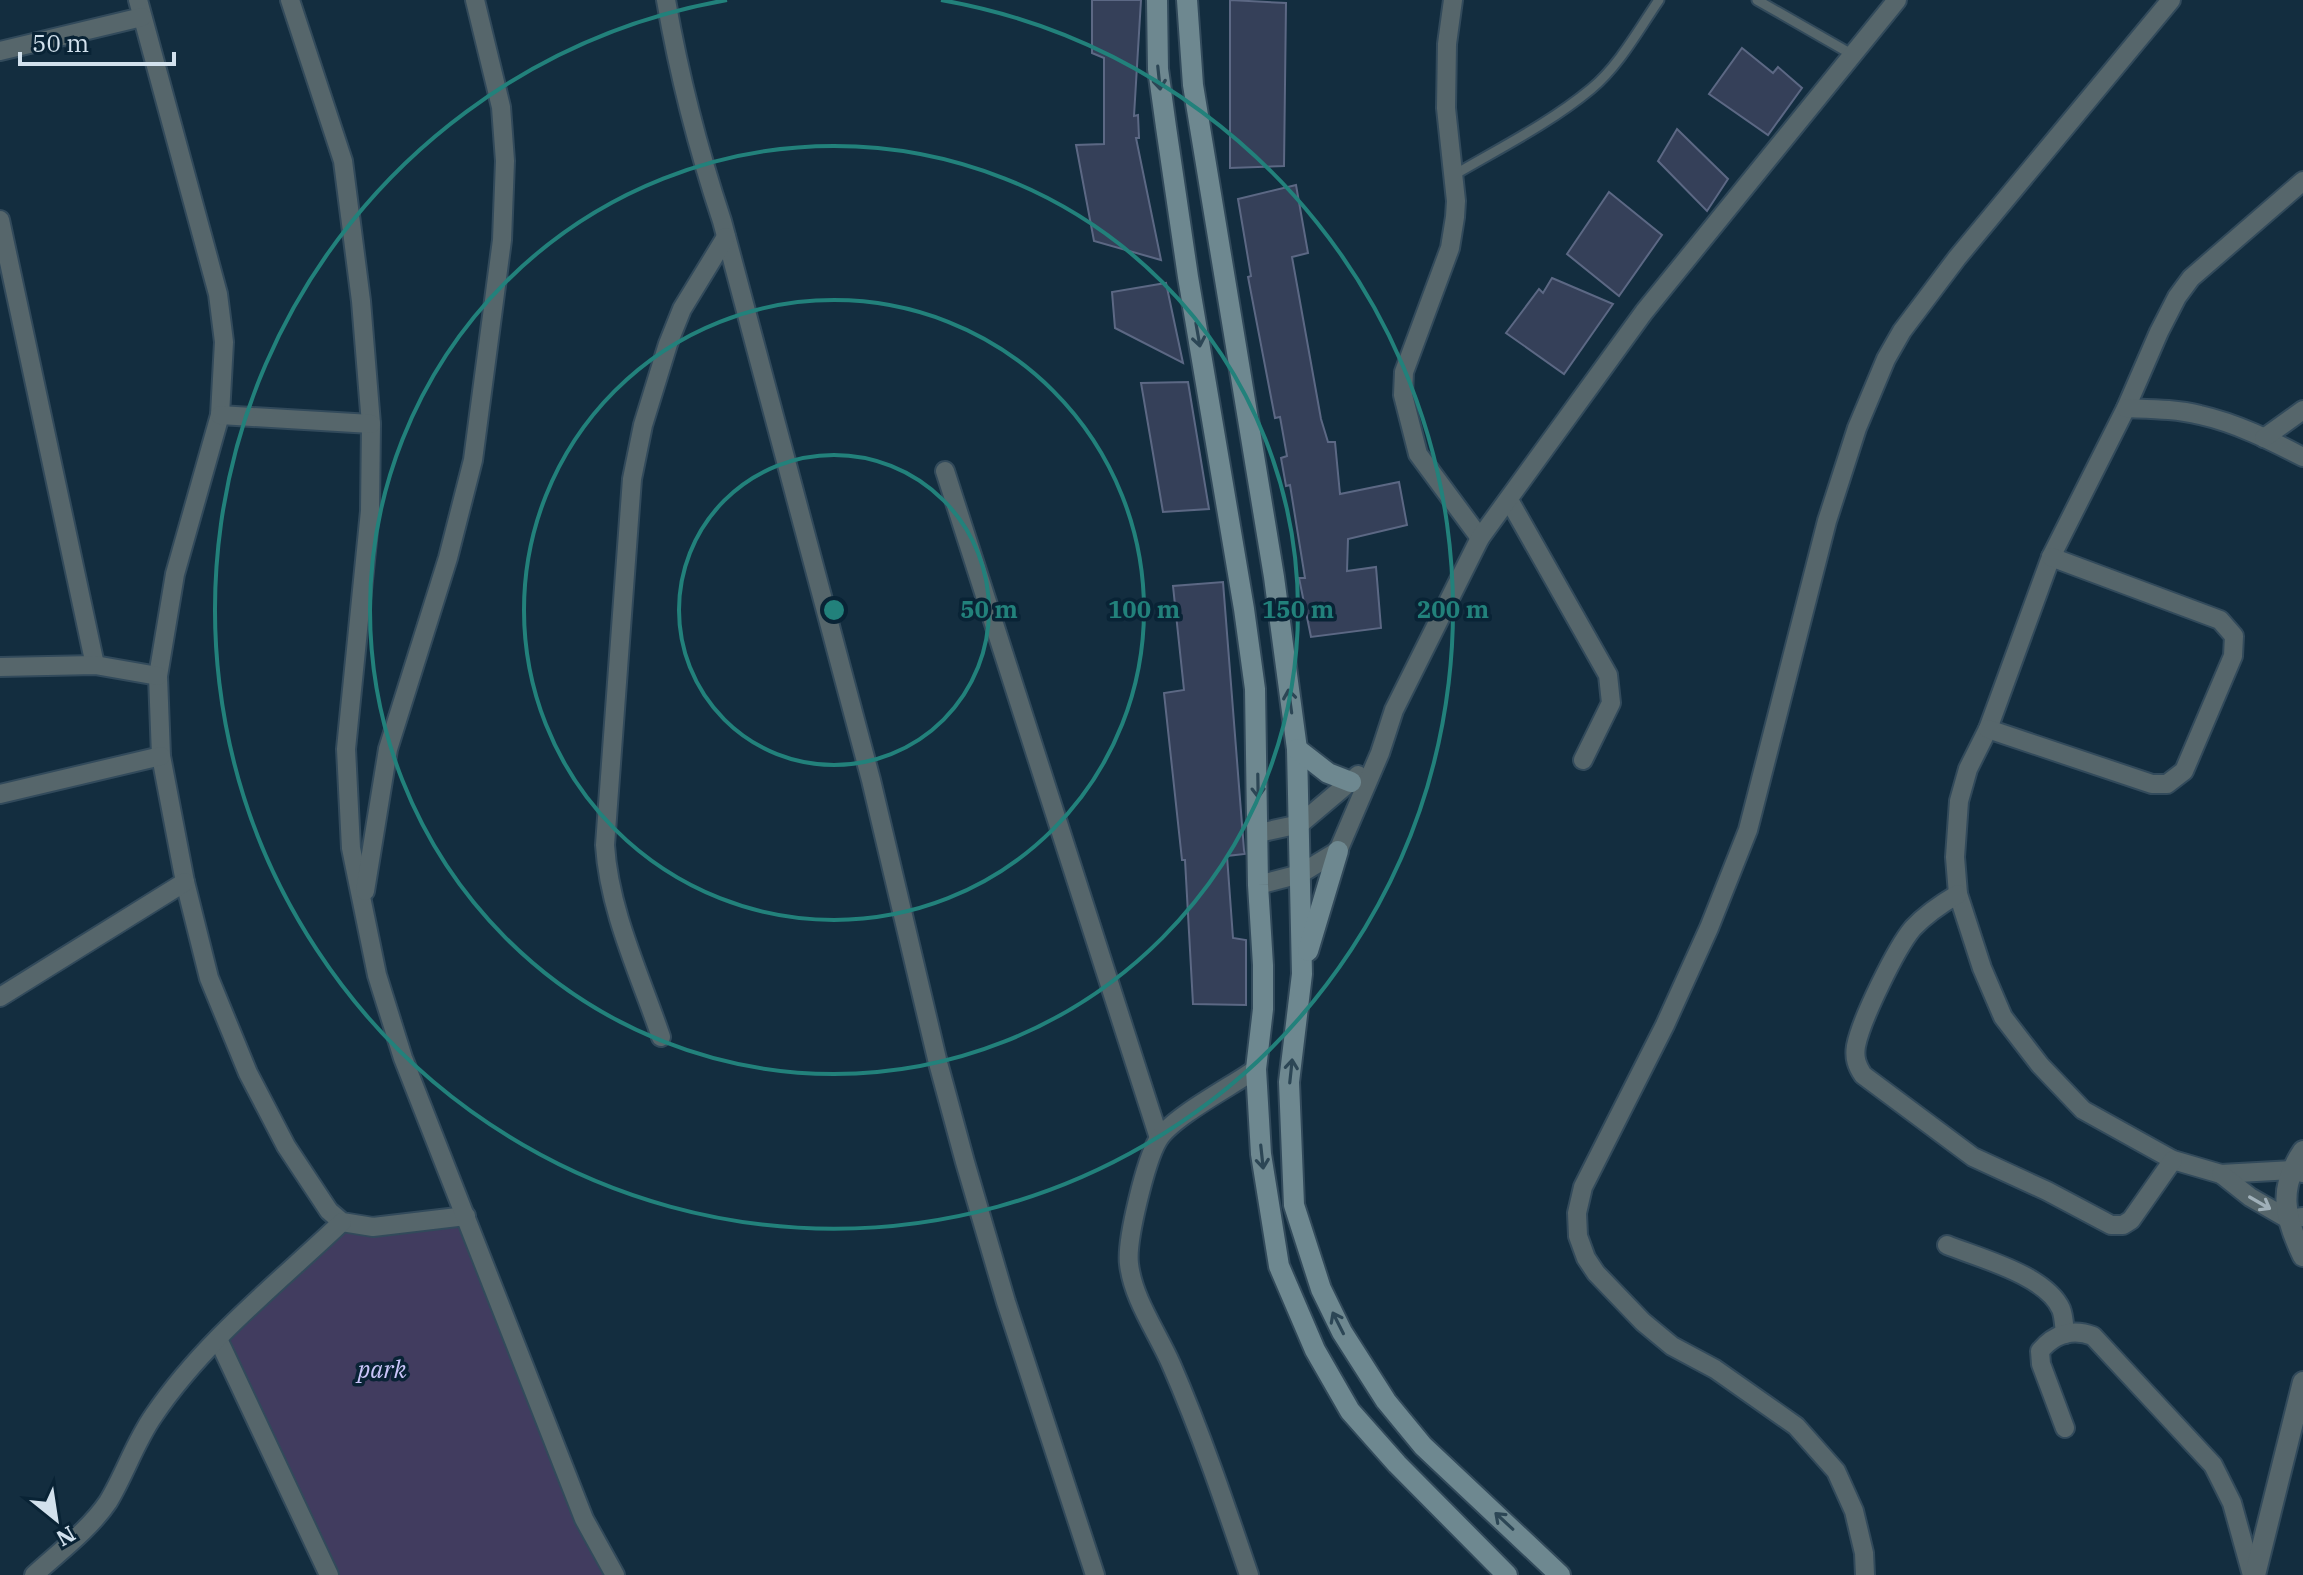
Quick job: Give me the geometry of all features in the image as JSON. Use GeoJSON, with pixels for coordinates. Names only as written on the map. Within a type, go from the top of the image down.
{"type":"FeatureCollection","features":[{"type":"Feature","properties":{"kind":"main road"},"geometry":{"type":"LineString","coordinates":[[1157,0],[1158,69],[1166,127],[1255,689],[1263,1009],[1256,1069],[1263,1169],[1279,1266],[1315,1350],[1350,1411],[1397,1464],[1507,1575]]}},
{"type":"Feature","properties":{"kind":"main road"},"geometry":{"type":"LineString","coordinates":[[1187,0],[1195,99],[1274,577],[1297,749],[1302,974],[1289,1082],[1294,1205],[1321,1289],[1342,1332],[1386,1401],[1423,1446],[1560,1575]]}},
{"type":"Feature","properties":{"kind":"main road"},"geometry":{"type":"LineString","coordinates":[[1297,749],[1328,773],[1351,782]]}},
{"type":"Feature","properties":{"kind":"main road"},"geometry":{"type":"LineString","coordinates":[[1302,974],[1338,851]]}},
{"type":"Feature","properties":{"kind":"main road"},"geometry":{"type":"LineString","coordinates":[[1397,1464],[1423,1446]]}},
{"type":"Feature","properties":{"kind":"street"},"geometry":{"type":"LineString","coordinates":[[290,0],[343,161],[361,301],[371,424],[370,511],[346,749],[351,848],[377,975],[403,1058],[584,1519],[615,1575]]}},
{"type":"Feature","properties":{"kind":"street"},"geometry":{"type":"LineString","coordinates":[[363,902],[388,749],[448,558],[473,460],[502,240],[505,161],[501,107],[475,0]]}},
{"type":"Feature","properties":{"kind":"street"},"geometry":{"type":"LineString","coordinates":[[666,0],[694,129],[726,237],[871,780],[937,1059],[965,1162],[1006,1302],[1095,1575]]}},
{"type":"Feature","properties":{"kind":"street"},"geometry":{"type":"LineString","coordinates":[[1453,0],[1447,44],[1446,108],[1456,201],[1450,248],[1404,372],[1403,395],[1418,454],[1480,538]]}},
{"type":"Feature","properties":{"kind":"street"},"geometry":{"type":"LineString","coordinates":[[1258,885],[1300,874],[1338,851],[1380,753],[1394,710],[1480,538],[1644,312],[1897,0]]}},
{"type":"Feature","properties":{"kind":"street"},"geometry":{"type":"LineString","coordinates":[[1865,1575],[1864,1553],[1854,1511],[1836,1471],[1796,1426],[1715,1369],[1672,1346],[1621,1301],[1586,1258],[1578,1236],[1577,1213],[1583,1187],[1665,1025],[1709,928],[1748,830],[1827,521],[1857,428],[1886,359],[1902,331],[1966,247],[2171,0]]}},
{"type":"Feature","properties":{"kind":"street"},"geometry":{"type":"LineString","coordinates":[[0,51],[140,8],[218,294],[224,342],[220,415],[175,574],[158,676],[161,756],[185,882],[209,978],[248,1073],[286,1146],[329,1211],[342,1222],[373,1227],[466,1216]]}},
{"type":"Feature","properties":{"kind":"street"},"geometry":{"type":"LineString","coordinates":[[2297,1172],[2221,1174],[2173,1160],[2083,1110],[2040,1065],[2003,1017],[1982,968],[1958,894],[1955,857],[1959,801],[1968,769],[1988,729],[2051,557],[2126,408],[2159,332],[2191,278],[2303,181]]}},
{"type":"Feature","properties":{"kind":"street"},"geometry":{"type":"LineString","coordinates":[[0,220],[95,665]]}},
{"type":"Feature","properties":{"kind":"street"},"geometry":{"type":"LineString","coordinates":[[661,1037],[612,893],[606,865],[615,680],[632,479],[643,425],[682,309],[726,237]]}},
{"type":"Feature","properties":{"kind":"street"},"geometry":{"type":"LineString","coordinates":[[2126,408],[2198,414],[2264,438],[2303,457]]}},
{"type":"Feature","properties":{"kind":"street"},"geometry":{"type":"LineString","coordinates":[[2264,438],[2303,410]]}},
{"type":"Feature","properties":{"kind":"street"},"geometry":{"type":"LineString","coordinates":[[220,415],[371,424]]}},
{"type":"Feature","properties":{"kind":"street"},"geometry":{"type":"LineString","coordinates":[[945,471],[1159,1138]]}},
{"type":"Feature","properties":{"kind":"street"},"geometry":{"type":"LineString","coordinates":[[1509,500],[1608,675],[1611,703],[1583,760]]}},
{"type":"Feature","properties":{"kind":"street"},"geometry":{"type":"LineString","coordinates":[[1988,729],[2152,784],[2167,784],[2184,771],[2233,656],[2234,636],[2220,620],[2051,557]]}},
{"type":"Feature","properties":{"kind":"street"},"geometry":{"type":"LineString","coordinates":[[0,667],[95,665],[158,676]]}},
{"type":"Feature","properties":{"kind":"street"},"geometry":{"type":"LineString","coordinates":[[1259,833],[1300,824],[1351,782],[1380,753]]}},
{"type":"Feature","properties":{"kind":"street"},"geometry":{"type":"LineString","coordinates":[[0,794],[161,756]]}},
{"type":"Feature","properties":{"kind":"street"},"geometry":{"type":"LineString","coordinates":[[0,997],[185,882]]}},
{"type":"Feature","properties":{"kind":"street"},"geometry":{"type":"LineString","coordinates":[[1958,894],[1926,916],[1898,949],[1858,1037],[1856,1064],[1863,1075],[1973,1157],[2111,1225],[2123,1225],[2131,1220],[2173,1160]]}},
{"type":"Feature","properties":{"kind":"street"},"geometry":{"type":"LineString","coordinates":[[1249,1575],[1189,1407],[1144,1309],[1129,1262],[1135,1218],[1159,1138],[1186,1114],[1256,1069]]}},
{"type":"Feature","properties":{"kind":"street"},"geometry":{"type":"LineString","coordinates":[[2303,1151],[2286,1195],[2296,1218],[2303,1256]]}},
{"type":"Feature","properties":{"kind":"street"},"geometry":{"type":"LineString","coordinates":[[2221,1174],[2250,1197],[2296,1218]]}},
{"type":"Feature","properties":{"kind":"street"},"geometry":{"type":"LineString","coordinates":[[34,1575],[94,1520],[109,1500],[152,1416],[188,1371],[342,1222]]}},
{"type":"Feature","properties":{"kind":"street"},"geometry":{"type":"LineString","coordinates":[[1947,1245],[2033,1280],[2061,1309],[2065,1334]]}},
{"type":"Feature","properties":{"kind":"street"},"geometry":{"type":"LineString","coordinates":[[2065,1428],[2041,1364],[2040,1351],[2056,1336],[2084,1332],[2093,1336],[2213,1465],[2232,1503],[2254,1575]]}},
{"type":"Feature","properties":{"kind":"street"},"geometry":{"type":"LineString","coordinates":[[218,1339],[329,1575]]}},
{"type":"Feature","properties":{"kind":"street"},"geometry":{"type":"LineString","coordinates":[[2254,1575],[2303,1382]]}},
{"type":"Feature","properties":{"kind":"lane"},"geometry":{"type":"LineString","coordinates":[[1454,175],[1510,143],[1591,89],[1604,77],[1659,0]]}},
{"type":"Feature","properties":{"kind":"lane"},"geometry":{"type":"LineString","coordinates":[[1757,0],[1853,55]]}},
{"type":"Feature","properties":{"kind":"green space","name":"park"},"geometry":{"type":"Polygon","coordinates":[[[466,1216],[615,1575],[330,1575],[218,1339],[342,1222],[466,1216]]]}},
{"type":"Feature","properties":{"kind":"building"},"geometry":{"type":"Polygon","coordinates":[[[1092,0],[1141,0],[1134,116],[1138,115],[1139,138],[1136,138],[1161,260],[1094,241],[1076,145],[1104,144],[1104,58],[1092,53],[1092,0]]]}},
{"type":"Feature","properties":{"kind":"building"},"geometry":{"type":"Polygon","coordinates":[[[1230,0],[1286,3],[1284,166],[1230,168],[1230,0]]]}},
{"type":"Feature","properties":{"kind":"building"},"geometry":{"type":"Polygon","coordinates":[[[1742,48],[1773,73],[1778,67],[1802,88],[1768,135],[1709,94],[1742,48]]]}},
{"type":"Feature","properties":{"kind":"building"},"geometry":{"type":"Polygon","coordinates":[[[1677,129],[1728,179],[1707,211],[1658,161],[1677,129]]]}},
{"type":"Feature","properties":{"kind":"building"},"geometry":{"type":"Polygon","coordinates":[[[1296,185],[1308,253],[1292,257],[1321,419],[1328,442],[1335,442],[1340,494],[1399,482],[1407,525],[1348,539],[1347,571],[1376,567],[1381,628],[1311,637],[1299,578],[1305,578],[1290,485],[1286,486],[1281,458],[1287,456],[1280,417],[1275,418],[1248,277],[1251,276],[1238,199],[1296,185]]]}},
{"type":"Feature","properties":{"kind":"building"},"geometry":{"type":"Polygon","coordinates":[[[1609,192],[1662,235],[1619,296],[1567,254],[1609,192]]]}},
{"type":"Feature","properties":{"kind":"building"},"geometry":{"type":"Polygon","coordinates":[[[1552,278],[1613,304],[1564,374],[1506,333],[1539,289],[1543,293],[1552,278]]]}},
{"type":"Feature","properties":{"kind":"building"},"geometry":{"type":"Polygon","coordinates":[[[1166,283],[1183,363],[1115,328],[1112,292],[1166,283]]]}},
{"type":"Feature","properties":{"kind":"building"},"geometry":{"type":"Polygon","coordinates":[[[1188,382],[1209,509],[1163,512],[1141,383],[1188,382]]]}},
{"type":"Feature","properties":{"kind":"building"},"geometry":{"type":"Polygon","coordinates":[[[1223,582],[1245,854],[1227,856],[1233,938],[1246,940],[1246,1005],[1193,1004],[1185,860],[1182,860],[1164,693],[1184,690],[1173,586],[1223,582]]]}}]}
